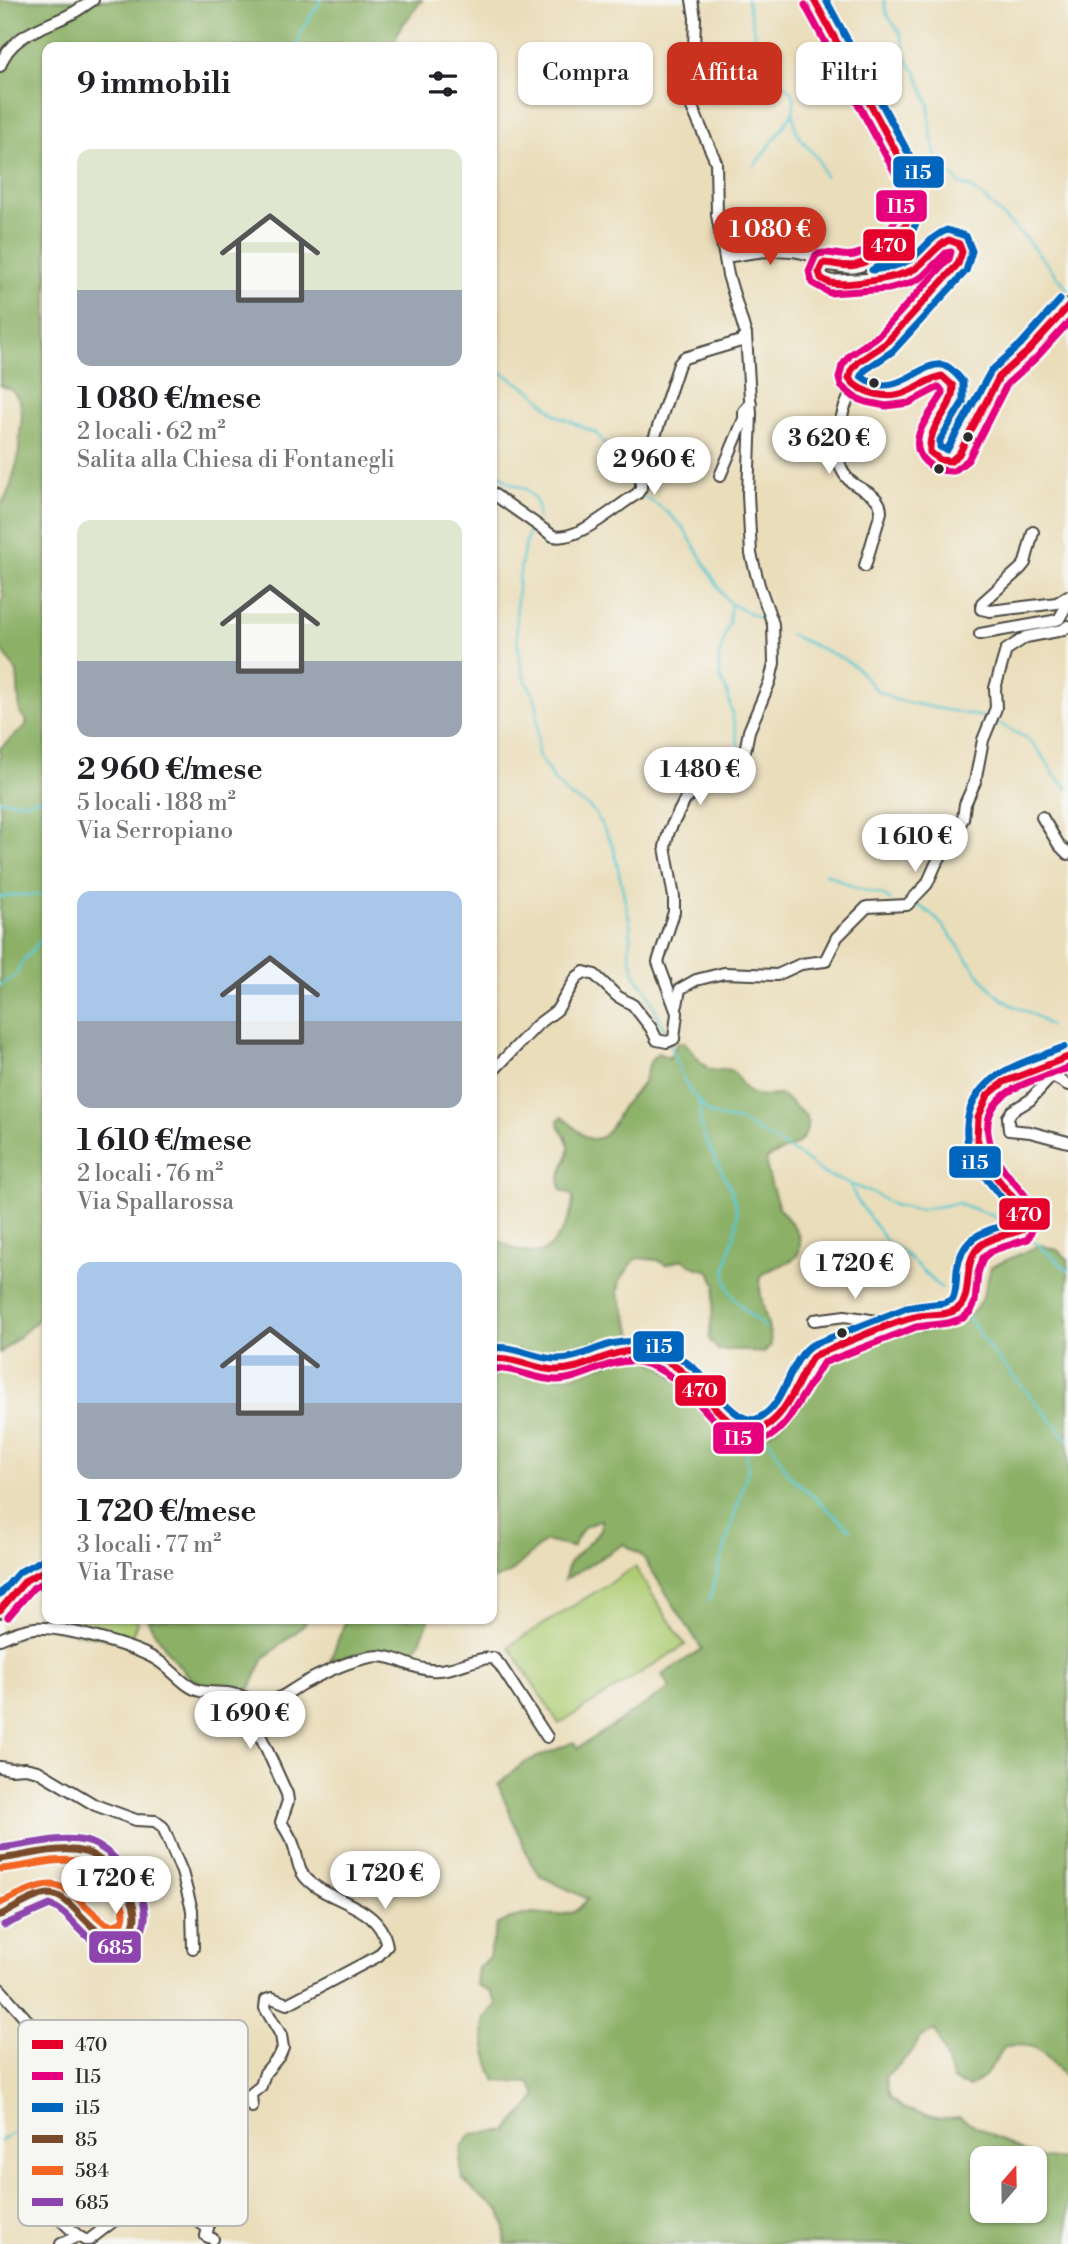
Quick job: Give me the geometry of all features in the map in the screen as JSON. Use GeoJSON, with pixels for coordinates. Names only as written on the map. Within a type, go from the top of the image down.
{"type":"FeatureCollection","features":[{"type":"Feature","properties":{"kind":"street"},"geometry":{"type":"LineString","coordinates":[[0,66],[10,47],[22,37],[73,14],[93,0]]}},
{"type":"Feature","properties":{"kind":"street"},"geometry":{"type":"LineString","coordinates":[[677,1013],[658,962],[674,912],[665,847],[669,831],[685,800],[711,776],[737,764],[742,758],[746,751],[749,730],[770,681],[774,663],[773,624],[751,554],[748,494],[751,403],[746,335],[727,275],[717,215],[716,162],[687,96],[694,49],[695,18],[692,0]]}},
{"type":"Feature","properties":{"kind":"street"},"geometry":{"type":"LineString","coordinates":[[725,257],[775,250],[809,255],[823,262],[856,265],[874,257],[901,229],[910,212],[913,195],[910,178],[814,0]]}},
{"type":"Feature","properties":{"kind":"street"},"geometry":{"type":"LineString","coordinates":[[823,262],[819,272],[825,281],[892,277],[909,272],[926,261],[945,241],[959,244],[962,252],[958,264],[885,344],[850,370],[849,379],[855,387],[889,397],[903,395],[930,377],[942,376],[953,386],[953,398],[929,437],[930,452],[940,460],[951,461],[959,454],[999,377],[1028,351],[1068,307]]}},
{"type":"Feature","properties":{"kind":"street"},"geometry":{"type":"LineString","coordinates":[[497,497],[553,536],[561,537],[596,522],[637,495],[641,488],[641,478],[679,364],[684,358],[741,341],[746,335]]}},
{"type":"Feature","properties":{"kind":"street"},"geometry":{"type":"LineString","coordinates":[[855,387],[848,398],[837,442],[839,461],[848,479],[873,495],[881,506],[865,566]]}},
{"type":"Feature","properties":{"kind":"street"},"geometry":{"type":"LineString","coordinates":[[720,476],[744,419],[744,411],[751,403]]}},
{"type":"Feature","properties":{"kind":"street"},"geometry":{"type":"LineString","coordinates":[[1033,532],[1021,568],[982,603],[981,609],[990,611],[1057,603],[1068,596]]}},
{"type":"Feature","properties":{"kind":"street"},"geometry":{"type":"LineString","coordinates":[[980,634],[1059,619],[1068,603]]}},
{"type":"Feature","properties":{"kind":"street"},"geometry":{"type":"LineString","coordinates":[[497,1067],[537,1026],[557,1010],[577,977],[584,972],[595,975],[617,996],[633,1005],[661,1042],[674,1039],[678,991],[682,986],[724,973],[777,975],[802,964],[825,961],[837,937],[867,906],[907,905],[927,884],[963,819],[965,804],[975,782],[983,740],[996,708],[995,688],[1006,650],[1026,637],[1063,630],[1068,626]]}},
{"type":"Feature","properties":{"kind":"street"},"geometry":{"type":"LineString","coordinates":[[1042,817],[1059,845],[1068,854]]}},
{"type":"Feature","properties":{"kind":"street"},"geometry":{"type":"LineString","coordinates":[[1062,1063],[1056,1078],[1068,1085]]}},
{"type":"Feature","properties":{"kind":"street"},"geometry":{"type":"LineString","coordinates":[[1062,1063],[1030,1100],[1012,1111],[1008,1117],[1009,1130],[1030,1132],[1068,1142]]}},
{"type":"Feature","properties":{"kind":"street"},"geometry":{"type":"LineString","coordinates":[[497,1357],[554,1370],[572,1368],[619,1350],[634,1349],[653,1355],[685,1374],[726,1421],[741,1429],[757,1430],[769,1424],[777,1416],[812,1358],[818,1354],[916,1317],[957,1310],[964,1303],[970,1257],[993,1239],[1022,1230],[1026,1220],[1023,1210],[983,1156],[977,1138],[978,1118],[988,1095],[1004,1082],[1062,1063]]}},
{"type":"Feature","properties":{"kind":"street"},"geometry":{"type":"LineString","coordinates":[[814,1320],[845,1316],[896,1324]]}},
{"type":"Feature","properties":{"kind":"street"},"geometry":{"type":"LineString","coordinates":[[0,1610],[26,1580],[35,1565],[42,1562]]}},
{"type":"Feature","properties":{"kind":"street"},"geometry":{"type":"LineString","coordinates":[[26,1580],[42,1572]]}},
{"type":"Feature","properties":{"kind":"street"},"geometry":{"type":"LineString","coordinates":[[0,1639],[23,1630],[38,1628],[95,1638],[149,1655],[196,1689],[271,1701],[316,1677],[378,1656],[395,1658],[424,1670],[435,1671],[466,1665],[483,1658],[493,1658],[547,1737]]}},
{"type":"Feature","properties":{"kind":"street"},"geometry":{"type":"LineString","coordinates":[[239,1695],[287,1794],[288,1801],[281,1822],[293,1843],[298,1867],[313,1884],[349,1903],[376,1924],[386,1938],[387,1947],[378,1956],[295,2001],[287,2004],[272,1998],[266,2000],[265,2008],[281,2035],[283,2048],[265,2073],[261,2086],[251,2094],[252,2107]]}},
{"type":"Feature","properties":{"kind":"street"},"geometry":{"type":"LineString","coordinates":[[0,1767],[37,1771],[95,1805],[136,1820],[155,1821],[163,1827],[182,1872],[192,1910],[192,1948]]}},
{"type":"Feature","properties":{"kind":"street"},"geometry":{"type":"LineString","coordinates":[[0,1858],[63,1850],[88,1851],[108,1864],[135,1909],[129,1930],[121,1936],[112,1937],[98,1932],[66,1901],[55,1895],[46,1895],[0,1915]]}},
{"type":"Feature","properties":{"kind":"street"},"geometry":{"type":"LineString","coordinates":[[0,1989],[27,2020]]}},
{"type":"Feature","properties":{"kind":"street"},"geometry":{"type":"LineString","coordinates":[[67,2226],[78,2236],[89,2240],[107,2226]]}},
{"type":"Feature","properties":{"kind":"street"},"geometry":{"type":"LineString","coordinates":[[205,2226],[208,2228],[206,2236],[213,2239]]}},
{"type":"Feature","properties":{"kind":"street"},"geometry":{"type":"LineString","coordinates":[[61,2244],[78,2236]]}},
{"type":"Feature","properties":{"kind":"green space"},"geometry":{"type":"Polygon","coordinates":[[[0,0],[422,0],[398,31],[395,42],[42,42],[42,1316],[0,1353],[0,748],[25,727],[27,721],[20,713],[17,672],[0,647],[3,595],[0,576],[0,507],[10,488],[18,459],[22,415],[20,401],[12,390],[0,385],[0,0]]]}},
{"type":"Feature","properties":{"kind":"green space"},"geometry":{"type":"Polygon","coordinates":[[[678,1042],[684,1042],[703,1065],[711,1070],[732,1071],[750,1093],[759,1096],[782,1095],[807,1117],[805,1135],[800,1141],[766,1160],[779,1207],[795,1229],[800,1244],[796,1257],[767,1272],[760,1282],[771,1345],[763,1353],[718,1350],[709,1339],[716,1285],[710,1271],[695,1267],[682,1259],[666,1265],[657,1260],[639,1258],[620,1280],[618,1293],[635,1340],[589,1358],[564,1362],[540,1360],[497,1348],[497,1239],[525,1252],[545,1251],[564,1228],[572,1209],[572,1194],[562,1191],[560,1185],[569,1147],[558,1120],[562,1117],[588,1138],[601,1137],[607,1133],[625,1103],[641,1085],[652,1059],[658,1053],[669,1058],[678,1042]]]}},
{"type":"Feature","properties":{"kind":"green space"},"geometry":{"type":"Polygon","coordinates":[[[1040,1245],[1057,1250],[1068,1259],[1068,2076],[1063,2075],[1045,2055],[1033,2047],[1005,2046],[985,2076],[969,2087],[954,2081],[935,2030],[920,2038],[910,2054],[885,2078],[890,2097],[904,2109],[940,2119],[959,2117],[1013,2146],[970,2146],[970,2223],[1047,2223],[1047,2158],[1068,2160],[1068,2244],[505,2244],[505,2227],[500,2211],[463,2179],[460,2163],[462,2147],[472,2134],[507,2131],[537,2094],[529,2083],[496,2081],[488,2059],[483,2025],[485,2018],[497,2005],[491,1991],[476,1985],[478,1968],[489,1957],[497,1925],[528,1914],[561,1915],[577,1910],[588,1899],[542,1877],[531,1863],[498,1785],[523,1763],[574,1742],[578,1748],[670,1688],[662,1675],[702,1649],[643,1557],[624,1544],[564,1580],[569,1563],[601,1530],[601,1520],[584,1527],[572,1547],[545,1541],[510,1573],[497,1578],[497,1366],[540,1374],[570,1376],[627,1357],[646,1359],[672,1376],[716,1425],[744,1438],[759,1437],[784,1421],[814,1381],[836,1359],[868,1341],[952,1325],[974,1311],[991,1267],[1040,1245]]]}},
{"type":"Feature","properties":{"kind":"green space"},"geometry":{"type":"Polygon","coordinates":[[[635,1567],[685,1645],[559,1724],[509,1646],[635,1567]]]}},
{"type":"Feature","properties":{"kind":"green space"},"geometry":{"type":"Polygon","coordinates":[[[56,1624],[136,1624],[129,1643],[55,1629],[56,1624]]]}},
{"type":"Feature","properties":{"kind":"green space"},"geometry":{"type":"Polygon","coordinates":[[[150,1624],[304,1624],[264,1658],[249,1690],[214,1687],[194,1680],[176,1662],[150,1624]]]}},
{"type":"Feature","properties":{"kind":"green space"},"geometry":{"type":"Polygon","coordinates":[[[344,1624],[428,1624],[414,1648],[402,1651],[376,1649],[330,1661],[344,1624]]]}},
{"type":"Feature","properties":{"kind":"waterway"},"geometry":{"type":"LineString","coordinates":[[298,42],[301,32],[321,0]]}},
{"type":"Feature","properties":{"kind":"waterway"},"geometry":{"type":"LineString","coordinates":[[747,0],[757,44],[771,70],[795,98],[795,126],[800,138],[818,159],[825,177]]}},
{"type":"Feature","properties":{"kind":"waterway"},"geometry":{"type":"LineString","coordinates":[[884,0],[887,15],[901,34],[907,60],[916,72],[929,104],[936,158],[960,184],[984,198],[1025,238],[1068,289]]}},
{"type":"Feature","properties":{"kind":"waterway"},"geometry":{"type":"LineString","coordinates":[[754,166],[793,112]]}},
{"type":"Feature","properties":{"kind":"waterway"},"geometry":{"type":"LineString","coordinates":[[497,368],[533,392],[556,415],[596,433],[633,481]]}},
{"type":"Feature","properties":{"kind":"waterway"},"geometry":{"type":"LineString","coordinates":[[497,471],[508,482],[526,489],[535,499],[538,518]]}},
{"type":"Feature","properties":{"kind":"waterway"},"geometry":{"type":"LineString","coordinates":[[644,497],[662,508],[683,527],[731,604],[761,619]]}},
{"type":"Feature","properties":{"kind":"waterway"},"geometry":{"type":"LineString","coordinates":[[529,531],[518,582],[516,618],[522,670],[537,705],[538,755],[554,780],[568,795],[595,813],[613,846],[631,927],[629,950],[635,975],[646,989],[668,1038]]}},
{"type":"Feature","properties":{"kind":"waterway"},"geometry":{"type":"LineString","coordinates":[[731,604],[729,622],[718,660],[740,752]]}},
{"type":"Feature","properties":{"kind":"waterway"},"geometry":{"type":"LineString","coordinates":[[789,634],[842,658],[858,669],[874,688],[895,700],[983,717]]}},
{"type":"Feature","properties":{"kind":"waterway"},"geometry":{"type":"LineString","coordinates":[[998,723],[1028,739],[1068,789]]}},
{"type":"Feature","properties":{"kind":"waterway"},"geometry":{"type":"LineString","coordinates":[[0,800],[25,802],[42,798]]}},
{"type":"Feature","properties":{"kind":"waterway"},"geometry":{"type":"LineString","coordinates":[[825,873],[856,888],[883,895],[891,901]]}},
{"type":"Feature","properties":{"kind":"waterway"},"geometry":{"type":"LineString","coordinates":[[0,897],[42,895]]}},
{"type":"Feature","properties":{"kind":"waterway"},"geometry":{"type":"LineString","coordinates":[[917,905],[940,923],[991,989],[1013,1006],[1050,1026]]}},
{"type":"Feature","properties":{"kind":"waterway"},"geometry":{"type":"LineString","coordinates":[[0,985],[15,976],[23,961],[42,939]]}},
{"type":"Feature","properties":{"kind":"waterway"},"geometry":{"type":"LineString","coordinates":[[670,1044],[690,1091],[709,1113],[741,1121],[799,1155],[824,1174],[875,1194],[893,1205],[918,1210],[958,1203],[1009,1222]]}},
{"type":"Feature","properties":{"kind":"waterway"},"geometry":{"type":"LineString","coordinates":[[699,1103],[702,1130],[736,1204],[737,1224],[726,1266],[727,1284],[738,1302],[765,1328]]}},
{"type":"Feature","properties":{"kind":"waterway"},"geometry":{"type":"LineString","coordinates":[[850,1185],[857,1200],[887,1242],[903,1252],[942,1289]]}},
{"type":"Feature","properties":{"kind":"waterway"},"geometry":{"type":"LineString","coordinates":[[1035,1242],[1068,1270]]}},
{"type":"Feature","properties":{"kind":"waterway"},"geometry":{"type":"LineString","coordinates":[[966,1314],[991,1351],[1068,1439]]}},
{"type":"Feature","properties":{"kind":"waterway"},"geometry":{"type":"LineString","coordinates":[[767,1438],[788,1474],[851,1530]]}},
{"type":"Feature","properties":{"kind":"waterway"},"geometry":{"type":"LineString","coordinates":[[709,1601],[748,1469],[745,1442]]}},
{"type":"Feature","properties":{"kind":"waterway"},"geometry":{"type":"LineString","coordinates":[[0,2141],[18,2130]]}},
{"type":"Feature","properties":{"kind":"transit line","name":"470"},"geometry":{"type":"LineString","coordinates":[[814,0],[910,178],[913,196],[905,225],[892,243],[866,262],[856,265],[823,263],[819,272],[821,278],[839,284],[899,275],[916,268],[949,240],[959,244],[962,252],[958,264],[885,344],[858,362],[849,379],[868,392],[891,395],[906,392],[942,376],[953,386],[952,396],[936,425],[930,441],[930,452],[940,460],[951,461],[959,454],[999,377],[1028,351],[1068,307]]}},
{"type":"Feature","properties":{"kind":"transit line","name":"i15"},"geometry":{"type":"LineString","coordinates":[[826,0],[919,173],[922,188],[922,203],[913,229],[896,252],[872,270],[907,261],[947,230],[966,236],[972,251],[966,271],[893,351],[865,370],[861,376],[874,383],[886,385],[897,383],[937,365],[946,366],[953,371],[963,382],[963,402],[940,440],[940,447],[947,450],[991,371],[1021,344],[1060,300]]}},
{"type":"Feature","properties":{"kind":"transit line","name":"I15"},"geometry":{"type":"LineString","coordinates":[[805,5],[900,182],[902,195],[902,204],[895,220],[884,236],[870,248],[854,255],[816,255],[809,271],[812,283],[830,293],[888,289],[922,277],[946,253],[951,252],[949,259],[878,336],[850,355],[842,366],[839,378],[841,386],[854,397],[886,406],[909,403],[939,387],[942,395],[921,429],[918,450],[931,466],[954,471],[968,460],[1007,384],[1036,358],[1068,323]]}},
{"type":"Feature","properties":{"kind":"transit line","name":"i15"},"geometry":{"type":"LineString","coordinates":[[497,1348],[560,1359],[616,1343],[654,1345],[673,1353],[693,1367],[734,1412],[751,1420],[759,1418],[776,1403],[797,1362],[812,1345],[909,1307],[944,1303],[953,1299],[957,1270],[964,1249],[976,1236],[1015,1220],[971,1154],[967,1131],[970,1108],[988,1082],[1017,1065],[1064,1047]]}},
{"type":"Feature","properties":{"kind":"transit line","name":"470"},"geometry":{"type":"LineString","coordinates":[[497,1359],[555,1370],[580,1366],[626,1352],[653,1355],[685,1374],[715,1408],[738,1427],[750,1430],[762,1428],[782,1411],[812,1358],[818,1354],[903,1320],[942,1314],[957,1309],[962,1304],[975,1252],[990,1240],[1022,1230],[1026,1220],[1023,1210],[983,1156],[977,1138],[978,1118],[988,1095],[1004,1082],[1068,1057]]}},
{"type":"Feature","properties":{"kind":"transit line","name":"I15"},"geometry":{"type":"LineString","coordinates":[[497,1369],[556,1380],[567,1379],[618,1362],[639,1362],[673,1378],[728,1433],[742,1440],[757,1442],[772,1435],[789,1418],[823,1363],[916,1327],[963,1318],[971,1311],[983,1258],[991,1251],[1028,1239],[1036,1221],[1029,1202],[1001,1165],[990,1144],[988,1122],[991,1112],[997,1102],[1013,1089],[1068,1068]]}},
{"type":"Feature","properties":{"kind":"transit line","name":"i15"},"geometry":{"type":"LineString","coordinates":[[0,1594],[19,1572],[42,1560]]}},
{"type":"Feature","properties":{"kind":"transit line","name":"470"},"geometry":{"type":"LineString","coordinates":[[0,1610],[26,1580],[42,1572]]}},
{"type":"Feature","properties":{"kind":"transit line","name":"I15"},"geometry":{"type":"LineString","coordinates":[[8,1617],[33,1588],[42,1584]]}},
{"type":"Feature","properties":{"kind":"transit line","name":"685"},"geometry":{"type":"LineString","coordinates":[[0,1848],[64,1839],[85,1841],[98,1846],[124,1867],[142,1897],[145,1913],[143,1927],[134,1939],[117,1947],[93,1941],[50,1905],[4,1925]]}},
{"type":"Feature","properties":{"kind":"transit line","name":"85"},"geometry":{"type":"LineString","coordinates":[[0,1859],[53,1850],[85,1852],[107,1866],[118,1878],[133,1905],[135,1918],[131,1929],[120,1936],[111,1937],[101,1934],[67,1902],[49,1894],[0,1915]]}},
{"type":"Feature","properties":{"kind":"transit line","name":"584"},"geometry":{"type":"LineString","coordinates":[[0,1903],[48,1885],[67,1890],[112,1926],[122,1922],[124,1914],[115,1892],[103,1876],[78,1862],[50,1861],[1,1869]]}}]}
